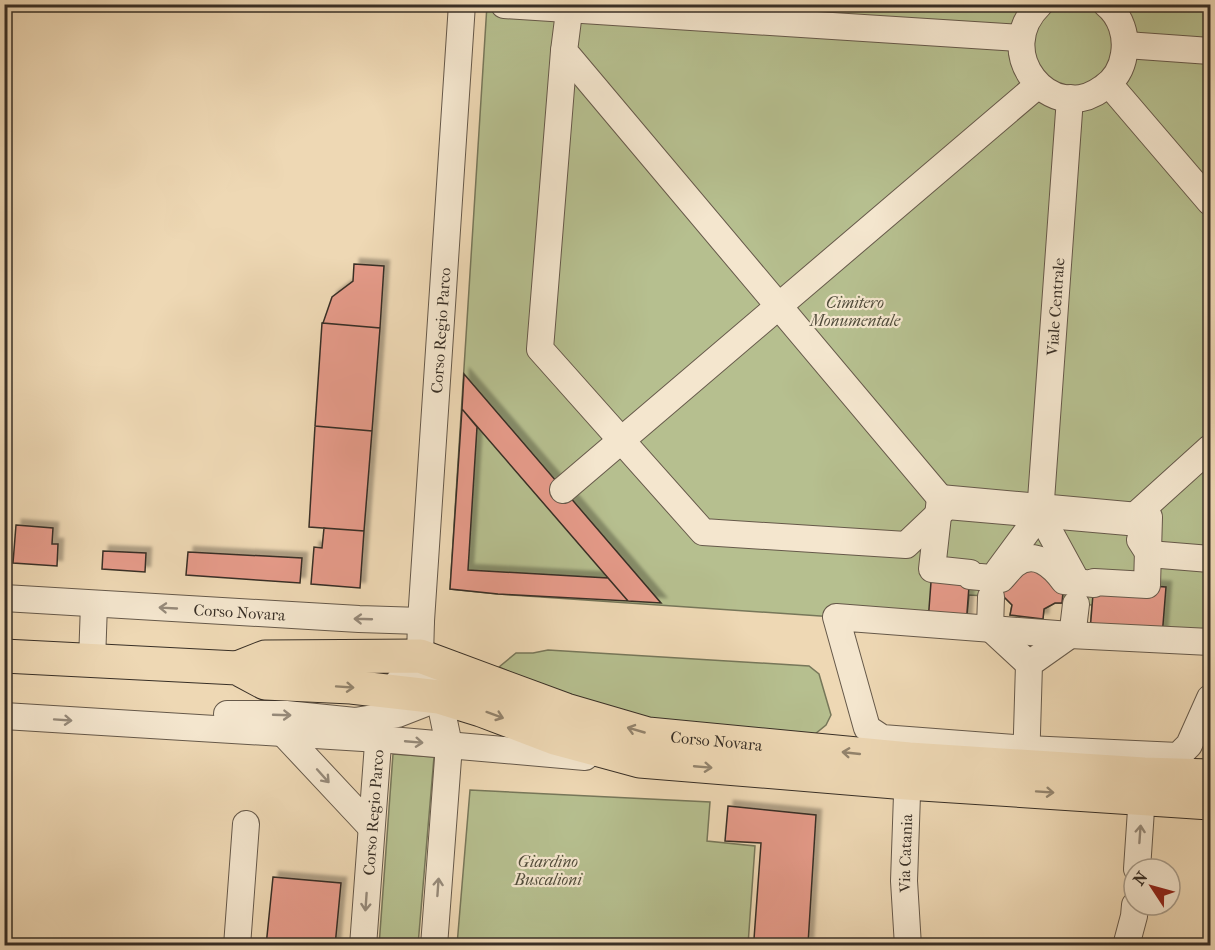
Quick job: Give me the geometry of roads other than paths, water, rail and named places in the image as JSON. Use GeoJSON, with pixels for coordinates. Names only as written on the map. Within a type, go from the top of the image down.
{"type":"FeatureCollection","features":[{"type":"Feature","properties":{"kind":"main road","name":"Corso Novara"},"geometry":{"type":"LineString","coordinates":[[4,656],[237,668],[264,657],[420,656],[566,710],[648,734],[908,771],[1026,758],[1210,803]]}},
{"type":"Feature","properties":{"kind":"main road","name":"Corso Novara"},"geometry":{"type":"LineString","coordinates":[[237,668],[265,683],[351,687],[383,716],[439,697],[555,738],[640,762],[908,771],[1143,786],[1210,776]]}},
{"type":"Feature","properties":{"kind":"street","name":"Corso Regio Parco"},"geometry":{"type":"LineString","coordinates":[[434,945],[449,746],[439,697],[420,656],[421,621],[462,4]]}},
{"type":"Feature","properties":{"kind":"street"},"geometry":{"type":"LineString","coordinates":[[1040,4],[1025,23],[1020,38],[1021,56],[1027,72],[1038,85],[1053,94],[1070,98],[1099,92],[1109,84],[1123,62],[1126,45],[1123,30],[1111,6]]}},
{"type":"Feature","properties":{"kind":"street"},"geometry":{"type":"LineString","coordinates":[[504,5],[569,7],[1020,38]]}},
{"type":"Feature","properties":{"kind":"street"},"geometry":{"type":"LineString","coordinates":[[569,7],[540,349],[703,532],[906,545],[941,507],[1132,518],[1210,448]]}},
{"type":"Feature","properties":{"kind":"street"},"geometry":{"type":"LineString","coordinates":[[1126,45],[1210,51]]}},
{"type":"Feature","properties":{"kind":"street"},"geometry":{"type":"LineString","coordinates":[[564,51],[778,307],[941,507],[932,569],[970,573],[970,576],[992,587]]}},
{"type":"Feature","properties":{"kind":"street"},"geometry":{"type":"LineString","coordinates":[[1109,84],[1210,202]]}},
{"type":"Feature","properties":{"kind":"street"},"geometry":{"type":"LineString","coordinates":[[563,490],[1038,85]]}},
{"type":"Feature","properties":{"kind":"street","name":"Viale Centrale"},"geometry":{"type":"LineString","coordinates":[[1040,511],[1070,98]]}},
{"type":"Feature","properties":{"kind":"street"},"geometry":{"type":"LineString","coordinates":[[990,628],[992,587],[1040,511]]}},
{"type":"Feature","properties":{"kind":"street"},"geometry":{"type":"LineString","coordinates":[[1029,664],[1070,635],[1073,629],[1077,593],[1040,511]]}},
{"type":"Feature","properties":{"kind":"street"},"geometry":{"type":"LineString","coordinates":[[1077,593],[1094,582],[1147,585],[1149,554],[1132,518]]}},
{"type":"Feature","properties":{"kind":"street"},"geometry":{"type":"LineString","coordinates":[[1149,554],[1210,559]]}},
{"type":"Feature","properties":{"kind":"street"},"geometry":{"type":"LineString","coordinates":[[992,587],[1021,560],[1035,559],[1042,560],[1054,568],[1077,593]]}},
{"type":"Feature","properties":{"kind":"street","name":"Corso Novara"},"geometry":{"type":"LineString","coordinates":[[4,598],[421,621]]}},
{"type":"Feature","properties":{"kind":"street"},"geometry":{"type":"LineString","coordinates":[[93,661],[94,604]]}},
{"type":"Feature","properties":{"kind":"street"},"geometry":{"type":"LineString","coordinates":[[1210,642],[1070,635],[836,618],[867,728],[882,738],[1026,758],[1178,756],[1189,745],[1210,698]]}},
{"type":"Feature","properties":{"kind":"street"},"geometry":{"type":"LineString","coordinates":[[990,628],[1029,664],[1026,758]]}},
{"type":"Feature","properties":{"kind":"street"},"geometry":{"type":"LineString","coordinates":[[119,723],[193,714],[286,714],[356,721],[383,716],[420,656]]}},
{"type":"Feature","properties":{"kind":"street","name":"Corso Novara"},"geometry":{"type":"LineString","coordinates":[[4,716],[283,733],[383,716],[449,746],[640,762]]}},
{"type":"Feature","properties":{"kind":"street","name":"Corso Regio Parco"},"geometry":{"type":"LineString","coordinates":[[363,945],[371,827],[383,716]]}},
{"type":"Feature","properties":{"kind":"street"},"geometry":{"type":"LineString","coordinates":[[283,733],[371,827]]}},
{"type":"Feature","properties":{"kind":"street","name":"Via Catania"},"geometry":{"type":"LineString","coordinates":[[908,771],[904,881],[908,945]]}},
{"type":"Feature","properties":{"kind":"street"},"geometry":{"type":"LineString","coordinates":[[1138,857],[1143,786]]}},
{"type":"Feature","properties":{"kind":"street"},"geometry":{"type":"LineString","coordinates":[[237,945],[246,824]]}},
{"type":"Feature","properties":{"kind":"street"},"geometry":{"type":"LineString","coordinates":[[1126,945],[1134,917]]}},
{"type":"Feature","properties":{"kind":"park label","name":"Cimitero Monumentale"},"geometry":{"type":"Point","coordinates":[855,311]}},
{"type":"Feature","properties":{"kind":"park label","name":"Giardino Buscalioni"},"geometry":{"type":"Point","coordinates":[548,870]}}]}
